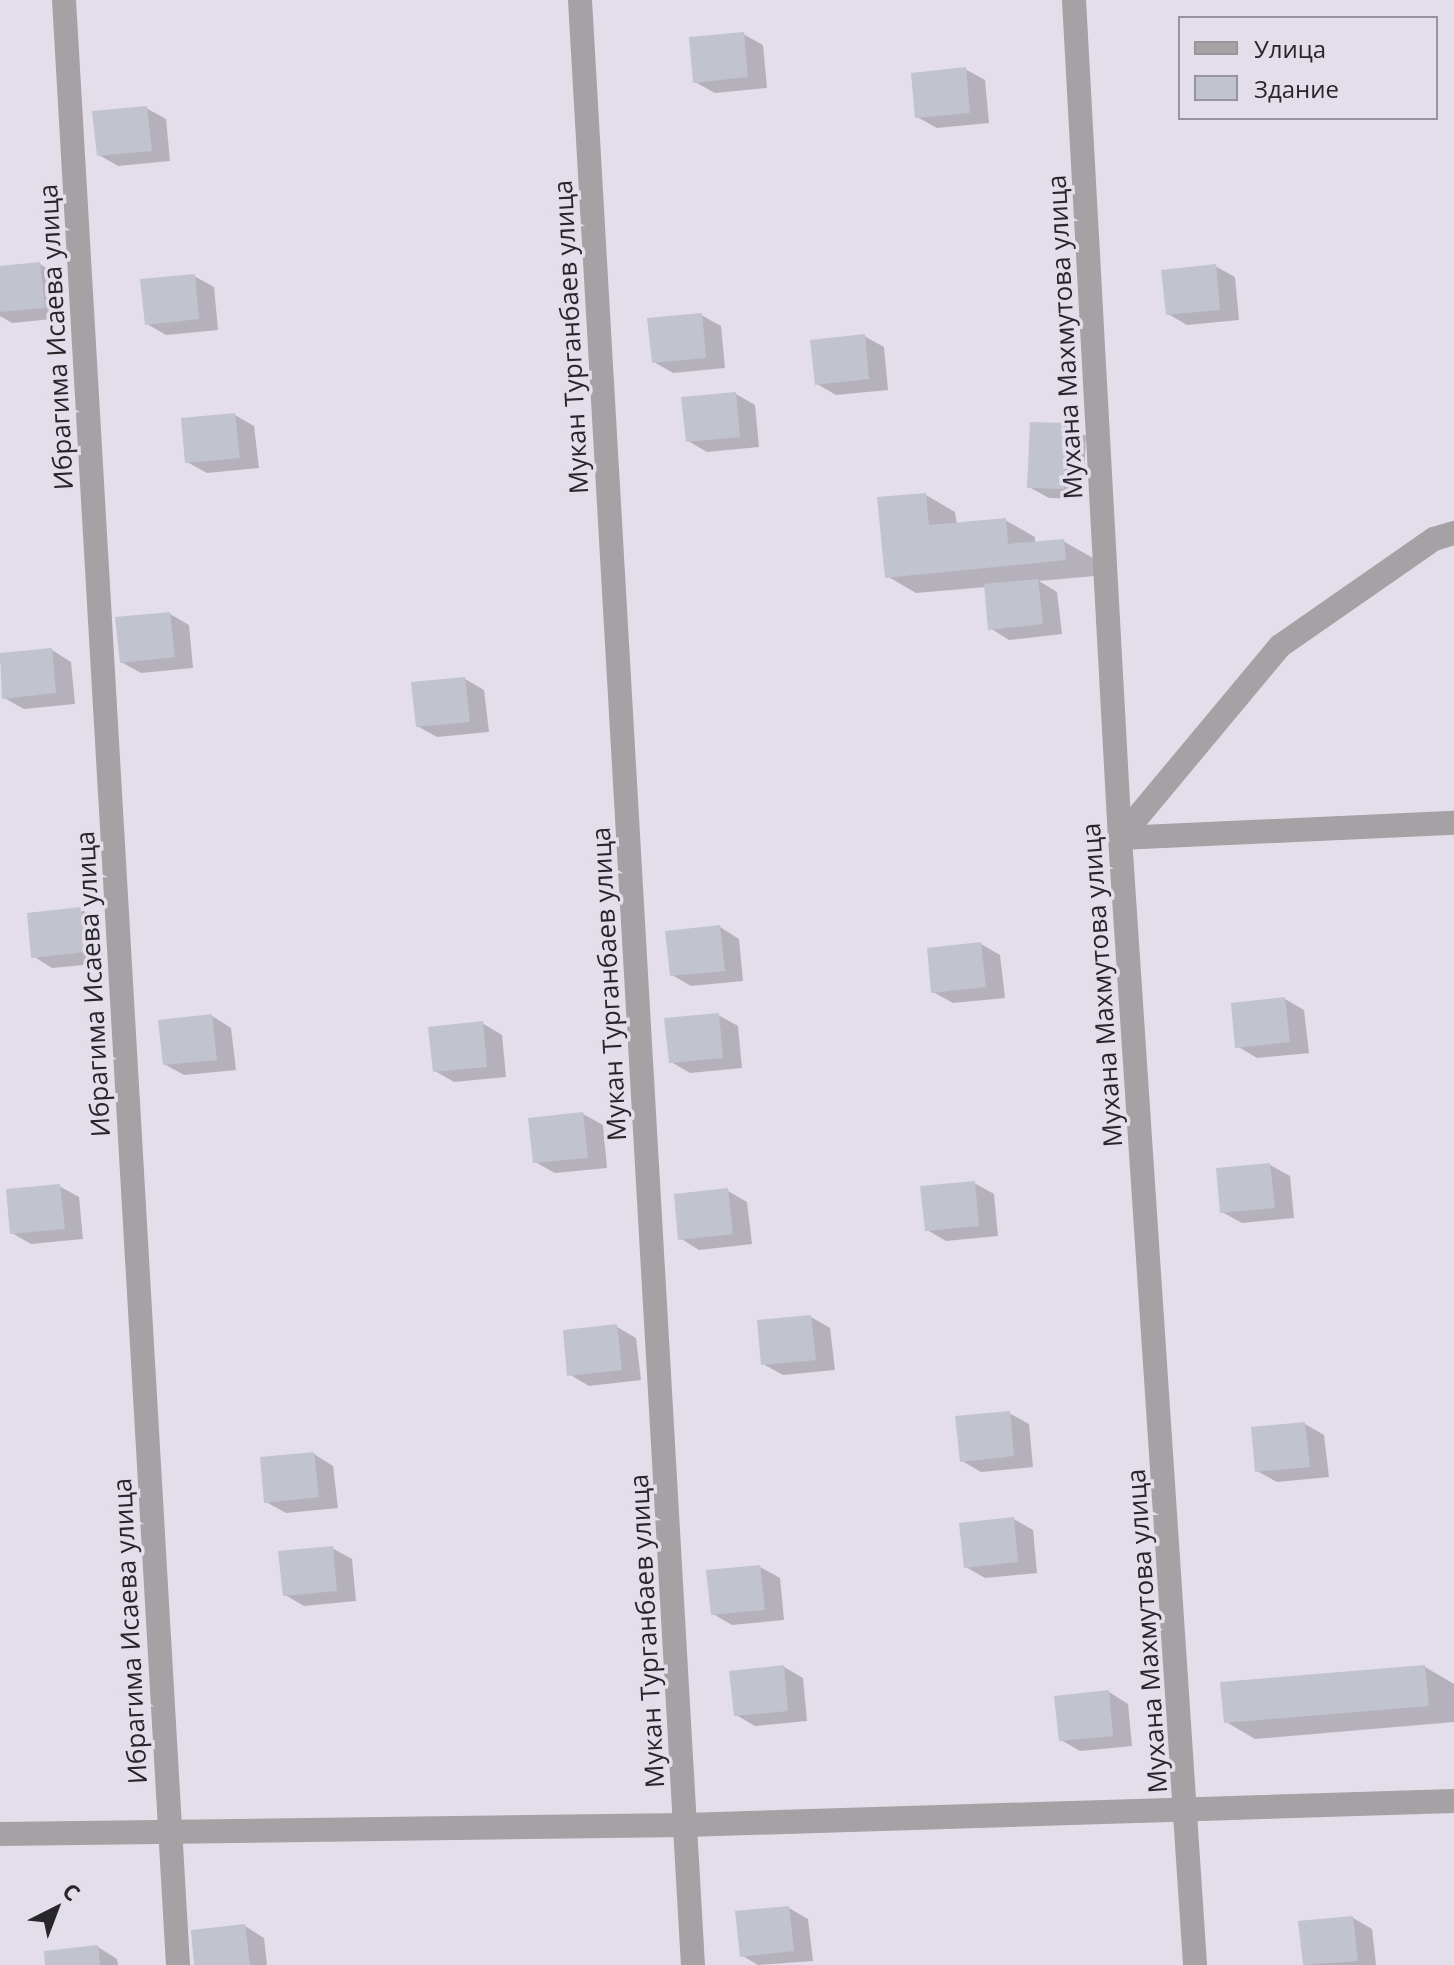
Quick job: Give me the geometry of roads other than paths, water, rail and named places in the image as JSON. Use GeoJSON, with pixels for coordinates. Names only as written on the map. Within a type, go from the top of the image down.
{"type":"FeatureCollection","features":[{"type":"Feature","properties":{"kind":"street","name":"Ибрагима Исаева улица"},"geometry":{"type":"LineString","coordinates":[[64,0],[178,1965]]}},
{"type":"Feature","properties":{"kind":"street","name":"Мукан Турганбаев улица"},"geometry":{"type":"LineString","coordinates":[[580,0],[693,1965]]}},
{"type":"Feature","properties":{"kind":"street","name":"Мухана Махмутова улица"},"geometry":{"type":"LineString","coordinates":[[1074,0],[1120,838],[1195,1965]]}},
{"type":"Feature","properties":{"kind":"street"},"geometry":{"type":"LineString","coordinates":[[1120,838],[1280,646],[1434,539],[1454,533]]}},
{"type":"Feature","properties":{"kind":"street"},"geometry":{"type":"LineString","coordinates":[[1120,838],[1454,823]]}},
{"type":"Feature","properties":{"kind":"street"},"geometry":{"type":"LineString","coordinates":[[0,1834],[686,1825],[1454,1801]]}}]}
